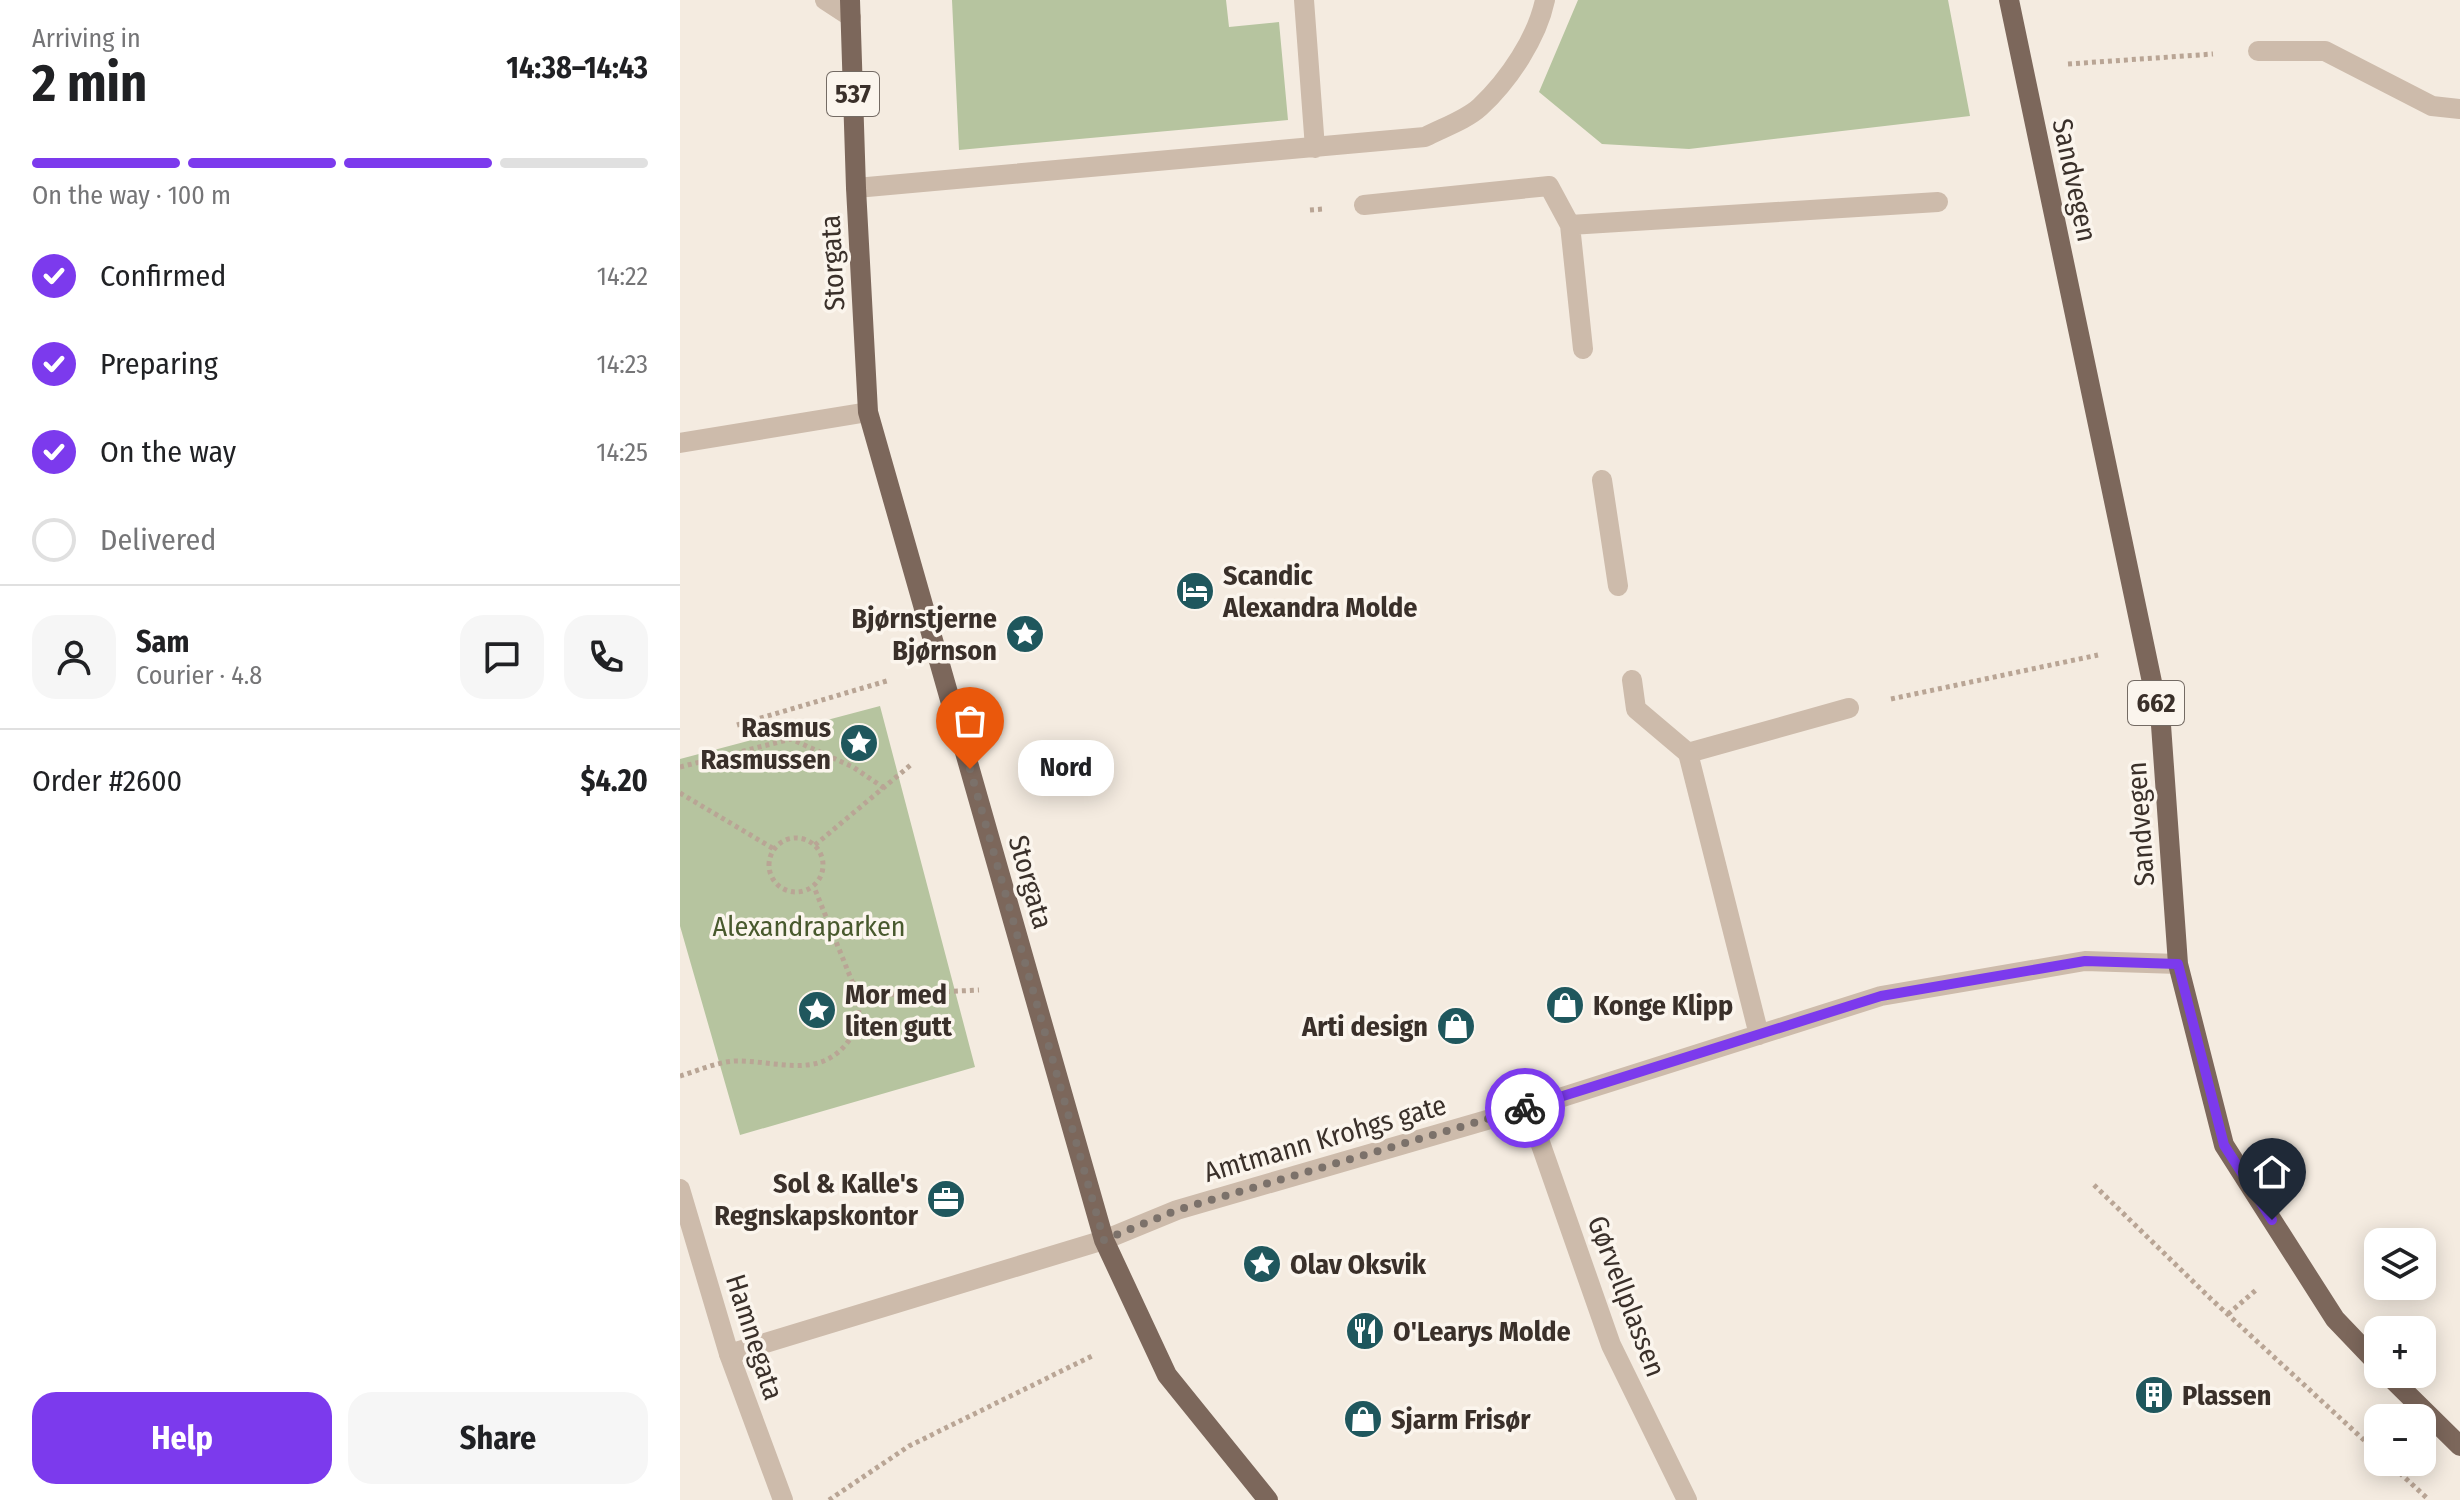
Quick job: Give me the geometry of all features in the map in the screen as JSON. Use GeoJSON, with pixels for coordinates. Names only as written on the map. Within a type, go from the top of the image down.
{"type":"FeatureCollection","features":[{"type":"Feature","properties":{"kind":"main road","name":"Sandvegen"},"geometry":{"type":"LineString","coordinates":[[2009,0],[2161,725],[2178,964],[2224,1145],[2335,1319],[2364,1349]]}},
{"type":"Feature","properties":{"kind":"main road","name":"537"},"geometry":{"type":"LineString","coordinates":[[850,9],[856,188]]}},
{"type":"Feature","properties":{"kind":"main road","name":"Storgata"},"geometry":{"type":"LineString","coordinates":[[856,188],[868,412],[1104,1240],[1167,1375],[1268,1500]]}},
{"type":"Feature","properties":{"kind":"main road"},"geometry":{"type":"LineString","coordinates":[[2401,1388],[2460,1446]]}},
{"type":"Feature","properties":{"kind":"street"},"geometry":{"type":"LineString","coordinates":[[825,0],[850,9]]}},
{"type":"Feature","properties":{"kind":"street"},"geometry":{"type":"LineString","coordinates":[[1304,0],[1315,148]]}},
{"type":"Feature","properties":{"kind":"street"},"geometry":{"type":"LineString","coordinates":[[856,188],[1425,137],[1479,109],[1514,66],[1541,19],[1545,0]]}},
{"type":"Feature","properties":{"kind":"street"},"geometry":{"type":"LineString","coordinates":[[2258,51],[2325,51],[2432,106],[2460,109]]}},
{"type":"Feature","properties":{"kind":"street"},"geometry":{"type":"LineString","coordinates":[[1364,205],[1549,186],[1570,225],[1583,349]]}},
{"type":"Feature","properties":{"kind":"street"},"geometry":{"type":"LineString","coordinates":[[1570,225],[1938,202]]}},
{"type":"Feature","properties":{"kind":"street"},"geometry":{"type":"LineString","coordinates":[[680,443],[868,412]]}},
{"type":"Feature","properties":{"kind":"street"},"geometry":{"type":"LineString","coordinates":[[1602,480],[1618,586]]}},
{"type":"Feature","properties":{"kind":"street"},"geometry":{"type":"LineString","coordinates":[[1632,680],[1636,709],[1688,753],[1759,1035]]}},
{"type":"Feature","properties":{"kind":"street"},"geometry":{"type":"LineString","coordinates":[[1688,753],[1849,708]]}},
{"type":"Feature","properties":{"kind":"street","name":"Amtmann Krohgs gate"},"geometry":{"type":"LineString","coordinates":[[729,1354],[1104,1240],[1177,1210],[1528,1108],[1881,996],[2085,961],[2178,964]]}},
{"type":"Feature","properties":{"kind":"street","name":"Gørvellplassen"},"geometry":{"type":"LineString","coordinates":[[1528,1108],[1611,1345],[1687,1500]]}},
{"type":"Feature","properties":{"kind":"street","name":"Hamnegata"},"geometry":{"type":"LineString","coordinates":[[680,1189],[729,1354],[783,1500]]}},
{"type":"Feature","properties":{"kind":"path"},"geometry":{"type":"LineString","coordinates":[[2023,67],[2258,51]]}},
{"type":"Feature","properties":{"kind":"path"},"geometry":{"type":"LineString","coordinates":[[1849,708],[2098,655]]}},
{"type":"Feature","properties":{"kind":"path"},"geometry":{"type":"LineString","coordinates":[[737,725],[890,680]]}},
{"type":"Feature","properties":{"kind":"path"},"geometry":{"type":"LineString","coordinates":[[680,767],[791,739],[853,767],[884,788]]}},
{"type":"Feature","properties":{"kind":"path"},"geometry":{"type":"LineString","coordinates":[[815,845],[913,763]]}},
{"type":"Feature","properties":{"kind":"path"},"geometry":{"type":"LineString","coordinates":[[680,793],[774,849]]}},
{"type":"Feature","properties":{"kind":"path"},"geometry":{"type":"LineString","coordinates":[[798,837],[815,845],[823,861],[814,887],[798,893],[780,888],[769,874],[769,856],[774,849],[780,842],[798,837]]}},
{"type":"Feature","properties":{"kind":"path"},"geometry":{"type":"LineString","coordinates":[[680,1076],[730,1061],[787,1066],[827,1062],[853,1037],[860,1015],[858,996],[814,887]]}},
{"type":"Feature","properties":{"kind":"path"},"geometry":{"type":"LineString","coordinates":[[858,996],[979,990]]}},
{"type":"Feature","properties":{"kind":"path"},"geometry":{"type":"LineString","coordinates":[[2094,1185],[2364,1440]]}},
{"type":"Feature","properties":{"kind":"path"},"geometry":{"type":"LineString","coordinates":[[2228,1314],[2256,1290]]}},
{"type":"Feature","properties":{"kind":"path"},"geometry":{"type":"LineString","coordinates":[[828,1500],[909,1446],[1094,1355]]}},
{"type":"Feature","properties":{"kind":"path"},"geometry":{"type":"LineString","coordinates":[[2403,1476],[2429,1500]]}},
{"type":"Feature","properties":{"kind":"green space"},"geometry":{"type":"Polygon","coordinates":[[[952,0],[1226,0],[1229,27],[1279,22],[1288,120],[959,150],[952,0]]]}},
{"type":"Feature","properties":{"kind":"green space"},"geometry":{"type":"Polygon","coordinates":[[[1578,0],[1948,0],[1970,116],[1689,149],[1602,144],[1539,92],[1578,0]]]}},
{"type":"Feature","properties":{"kind":"green space","name":"Alexandraparken"},"geometry":{"type":"Polygon","coordinates":[[[880,706],[975,1067],[740,1135],[680,926],[680,759],[880,706]]]}},
{"type":"Feature","properties":{"kind":"way so far"},"geometry":{"type":"LineString","coordinates":[[970,769],[1104,1240],[1177,1210],[1525,1108]]}},
{"type":"Feature","properties":{"kind":"place","name":"Scandic Alexandra Molde"},"geometry":{"type":"Point","coordinates":[1195,591]}},
{"type":"Feature","properties":{"kind":"place","name":"Bjørnstjerne Bjørnson"},"geometry":{"type":"Point","coordinates":[1025,634]}},
{"type":"Feature","properties":{"kind":"place","name":"Rasmus Rasmussen"},"geometry":{"type":"Point","coordinates":[859,743]}},
{"type":"Feature","properties":{"kind":"place","name":"Nord"},"geometry":{"type":"Point","coordinates":[970,769]}},
{"type":"Feature","properties":{"kind":"place","name":"Konge Klipp"},"geometry":{"type":"Point","coordinates":[1565,1005]}},
{"type":"Feature","properties":{"kind":"place","name":"Mor med liten gutt"},"geometry":{"type":"Point","coordinates":[817,1010]}},
{"type":"Feature","properties":{"kind":"place","name":"Arti design"},"geometry":{"type":"Point","coordinates":[1456,1026]}},
{"type":"Feature","properties":{"kind":"place","name":"Sol & Kalle's Regnskapskontor"},"geometry":{"type":"Point","coordinates":[946,1199]}},
{"type":"Feature","properties":{"kind":"place","name":"Olav Oksvik"},"geometry":{"type":"Point","coordinates":[1262,1264]}},
{"type":"Feature","properties":{"kind":"place","name":"O'Learys Molde"},"geometry":{"type":"Point","coordinates":[1365,1331]}},
{"type":"Feature","properties":{"kind":"place","name":"Plassen"},"geometry":{"type":"Point","coordinates":[2154,1395]}},
{"type":"Feature","properties":{"kind":"place","name":"Sjarm Frisør"},"geometry":{"type":"Point","coordinates":[1363,1419]}},
{"type":"Feature","properties":{"kind":"route"},"geometry":{"type":"LineString","coordinates":[[1525,1108],[1881,996],[2085,961],[2178,964],[2224,1145],[2272,1220]]}}]}
